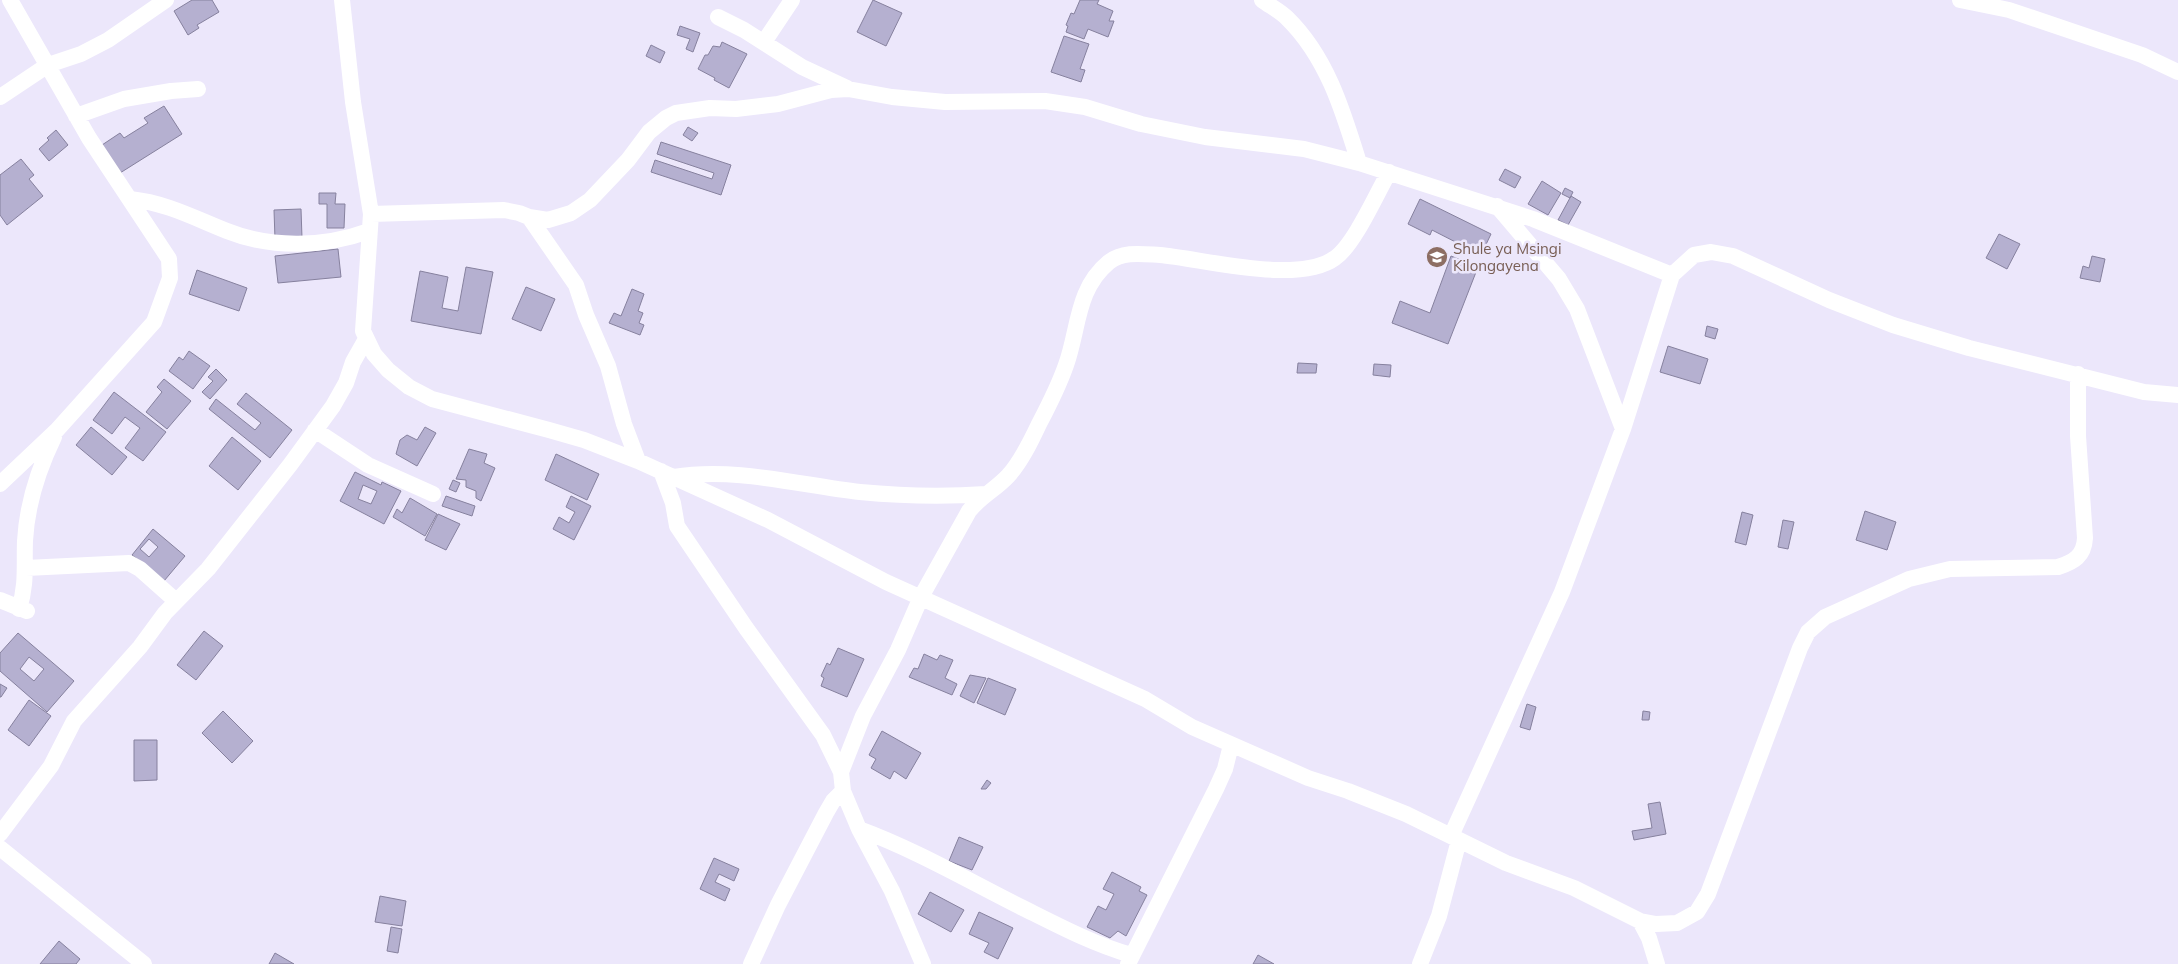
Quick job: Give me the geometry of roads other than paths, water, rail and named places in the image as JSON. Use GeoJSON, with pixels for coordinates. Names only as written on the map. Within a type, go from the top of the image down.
{"type":"FeatureCollection","features":[{"type":"Feature","properties":{"kind":"street"},"geometry":{"type":"LineString","coordinates":[[0,484],[57,430],[154,322],[170,278],[169,259],[89,138],[10,0]]}},
{"type":"Feature","properties":{"kind":"street"},"geometry":{"type":"LineString","coordinates":[[0,98],[48,65],[81,54],[108,40],[166,0]]}},
{"type":"Feature","properties":{"kind":"street"},"geometry":{"type":"LineString","coordinates":[[342,0],[353,102],[371,214],[363,331],[374,354],[388,370],[408,387],[432,399],[558,432],[668,474],[768,520],[886,582],[1145,699],[1192,727],[1231,745],[1308,778],[1348,790],[1406,814],[1506,863],[1574,888],[1640,921],[1656,924],[1677,923],[1696,912],[1708,894],[1800,648],[1808,632],[1824,617],[1909,579],[1930,573],[1950,569],[2058,567],[2070,563],[2080,556],[2084,549],[2084,538],[2078,436],[2078,374]]}},
{"type":"Feature","properties":{"kind":"street"},"geometry":{"type":"LineString","coordinates":[[764,42],[792,0]]}},
{"type":"Feature","properties":{"kind":"street"},"geometry":{"type":"LineString","coordinates":[[1262,0],[1286,16],[1320,59],[1341,104],[1359,163]]}},
{"type":"Feature","properties":{"kind":"street"},"geometry":{"type":"LineString","coordinates":[[1960,0],[2009,10],[2142,55],[2178,72]]}},
{"type":"Feature","properties":{"kind":"street"},"geometry":{"type":"LineString","coordinates":[[718,17],[764,42],[802,66],[848,89]]}},
{"type":"Feature","properties":{"kind":"street"},"geometry":{"type":"LineString","coordinates":[[76,116],[124,99],[171,91],[198,89]]}},
{"type":"Feature","properties":{"kind":"street"},"geometry":{"type":"LineString","coordinates":[[529,218],[548,220],[571,213],[590,200],[622,166],[649,132],[666,118],[676,113],[710,108],[736,109],[778,104],[830,90],[848,89],[921,101],[975,103],[1045,101],[1085,107],[1141,124],[1195,135],[1304,149],[1359,163],[1497,206],[1585,238],[1672,274]]}},
{"type":"Feature","properties":{"kind":"street"},"geometry":{"type":"LineString","coordinates":[[841,772],[863,716],[898,650],[921,597],[969,511],[979,499],[1008,476],[1038,426],[1067,364],[1078,317],[1090,282],[1109,262],[1124,255],[1147,254],[1277,271],[1309,269],[1335,258],[1356,234],[1389,172]]}},
{"type":"Feature","properties":{"kind":"street"},"geometry":{"type":"LineString","coordinates":[[130,199],[173,207],[229,232],[274,243],[315,242],[348,238],[370,231]]}},
{"type":"Feature","properties":{"kind":"street"},"geometry":{"type":"LineString","coordinates":[[1497,206],[1559,279],[1577,309],[1623,429]]}},
{"type":"Feature","properties":{"kind":"street"},"geometry":{"type":"LineString","coordinates":[[371,214],[504,210],[519,212],[529,218],[576,284],[589,323],[608,366],[624,424],[638,461]]}},
{"type":"Feature","properties":{"kind":"street"},"geometry":{"type":"LineString","coordinates":[[1420,964],[1439,916],[1455,838],[1562,592],[1623,429],[1672,274],[1694,255],[1711,252],[1733,256],[1829,300],[1893,325],[1969,348],[2144,392],[2178,395]]}},
{"type":"Feature","properties":{"kind":"street"},"geometry":{"type":"LineString","coordinates":[[0,834],[50,766],[74,721],[126,663],[176,602],[208,569],[240,530],[315,430],[346,383],[353,362],[366,339]]}},
{"type":"Feature","properties":{"kind":"street"},"geometry":{"type":"LineString","coordinates":[[0,600],[23,610],[26,540],[31,496],[41,465],[57,430]]}},
{"type":"Feature","properties":{"kind":"street"},"geometry":{"type":"LineString","coordinates":[[315,430],[368,466],[433,494]]}},
{"type":"Feature","properties":{"kind":"street"},"geometry":{"type":"LineString","coordinates":[[668,474],[721,475],[878,493],[949,496],[986,494]]}},
{"type":"Feature","properties":{"kind":"street"},"geometry":{"type":"LineString","coordinates":[[668,474],[677,526],[755,642],[823,735],[841,772],[843,792],[858,828],[892,891],[923,964]]}},
{"type":"Feature","properties":{"kind":"street"},"geometry":{"type":"LineString","coordinates":[[26,568],[129,564],[140,569],[176,602]]}},
{"type":"Feature","properties":{"kind":"street"},"geometry":{"type":"LineString","coordinates":[[858,828],[918,855],[1129,960],[1216,789],[1225,769],[1231,745]]}},
{"type":"Feature","properties":{"kind":"street"},"geometry":{"type":"LineString","coordinates":[[751,964],[778,905],[826,813],[833,801],[843,792]]}},
{"type":"Feature","properties":{"kind":"street"},"geometry":{"type":"LineString","coordinates":[[0,848],[144,964]]}},
{"type":"Feature","properties":{"kind":"street"},"geometry":{"type":"LineString","coordinates":[[1640,921],[1649,938],[1657,964]]}},
{"type":"Feature","properties":{"kind":"place","name":"Shule ya Msingi Kilongayena"},"geometry":{"type":"Point","coordinates":[1437,257]}}]}
